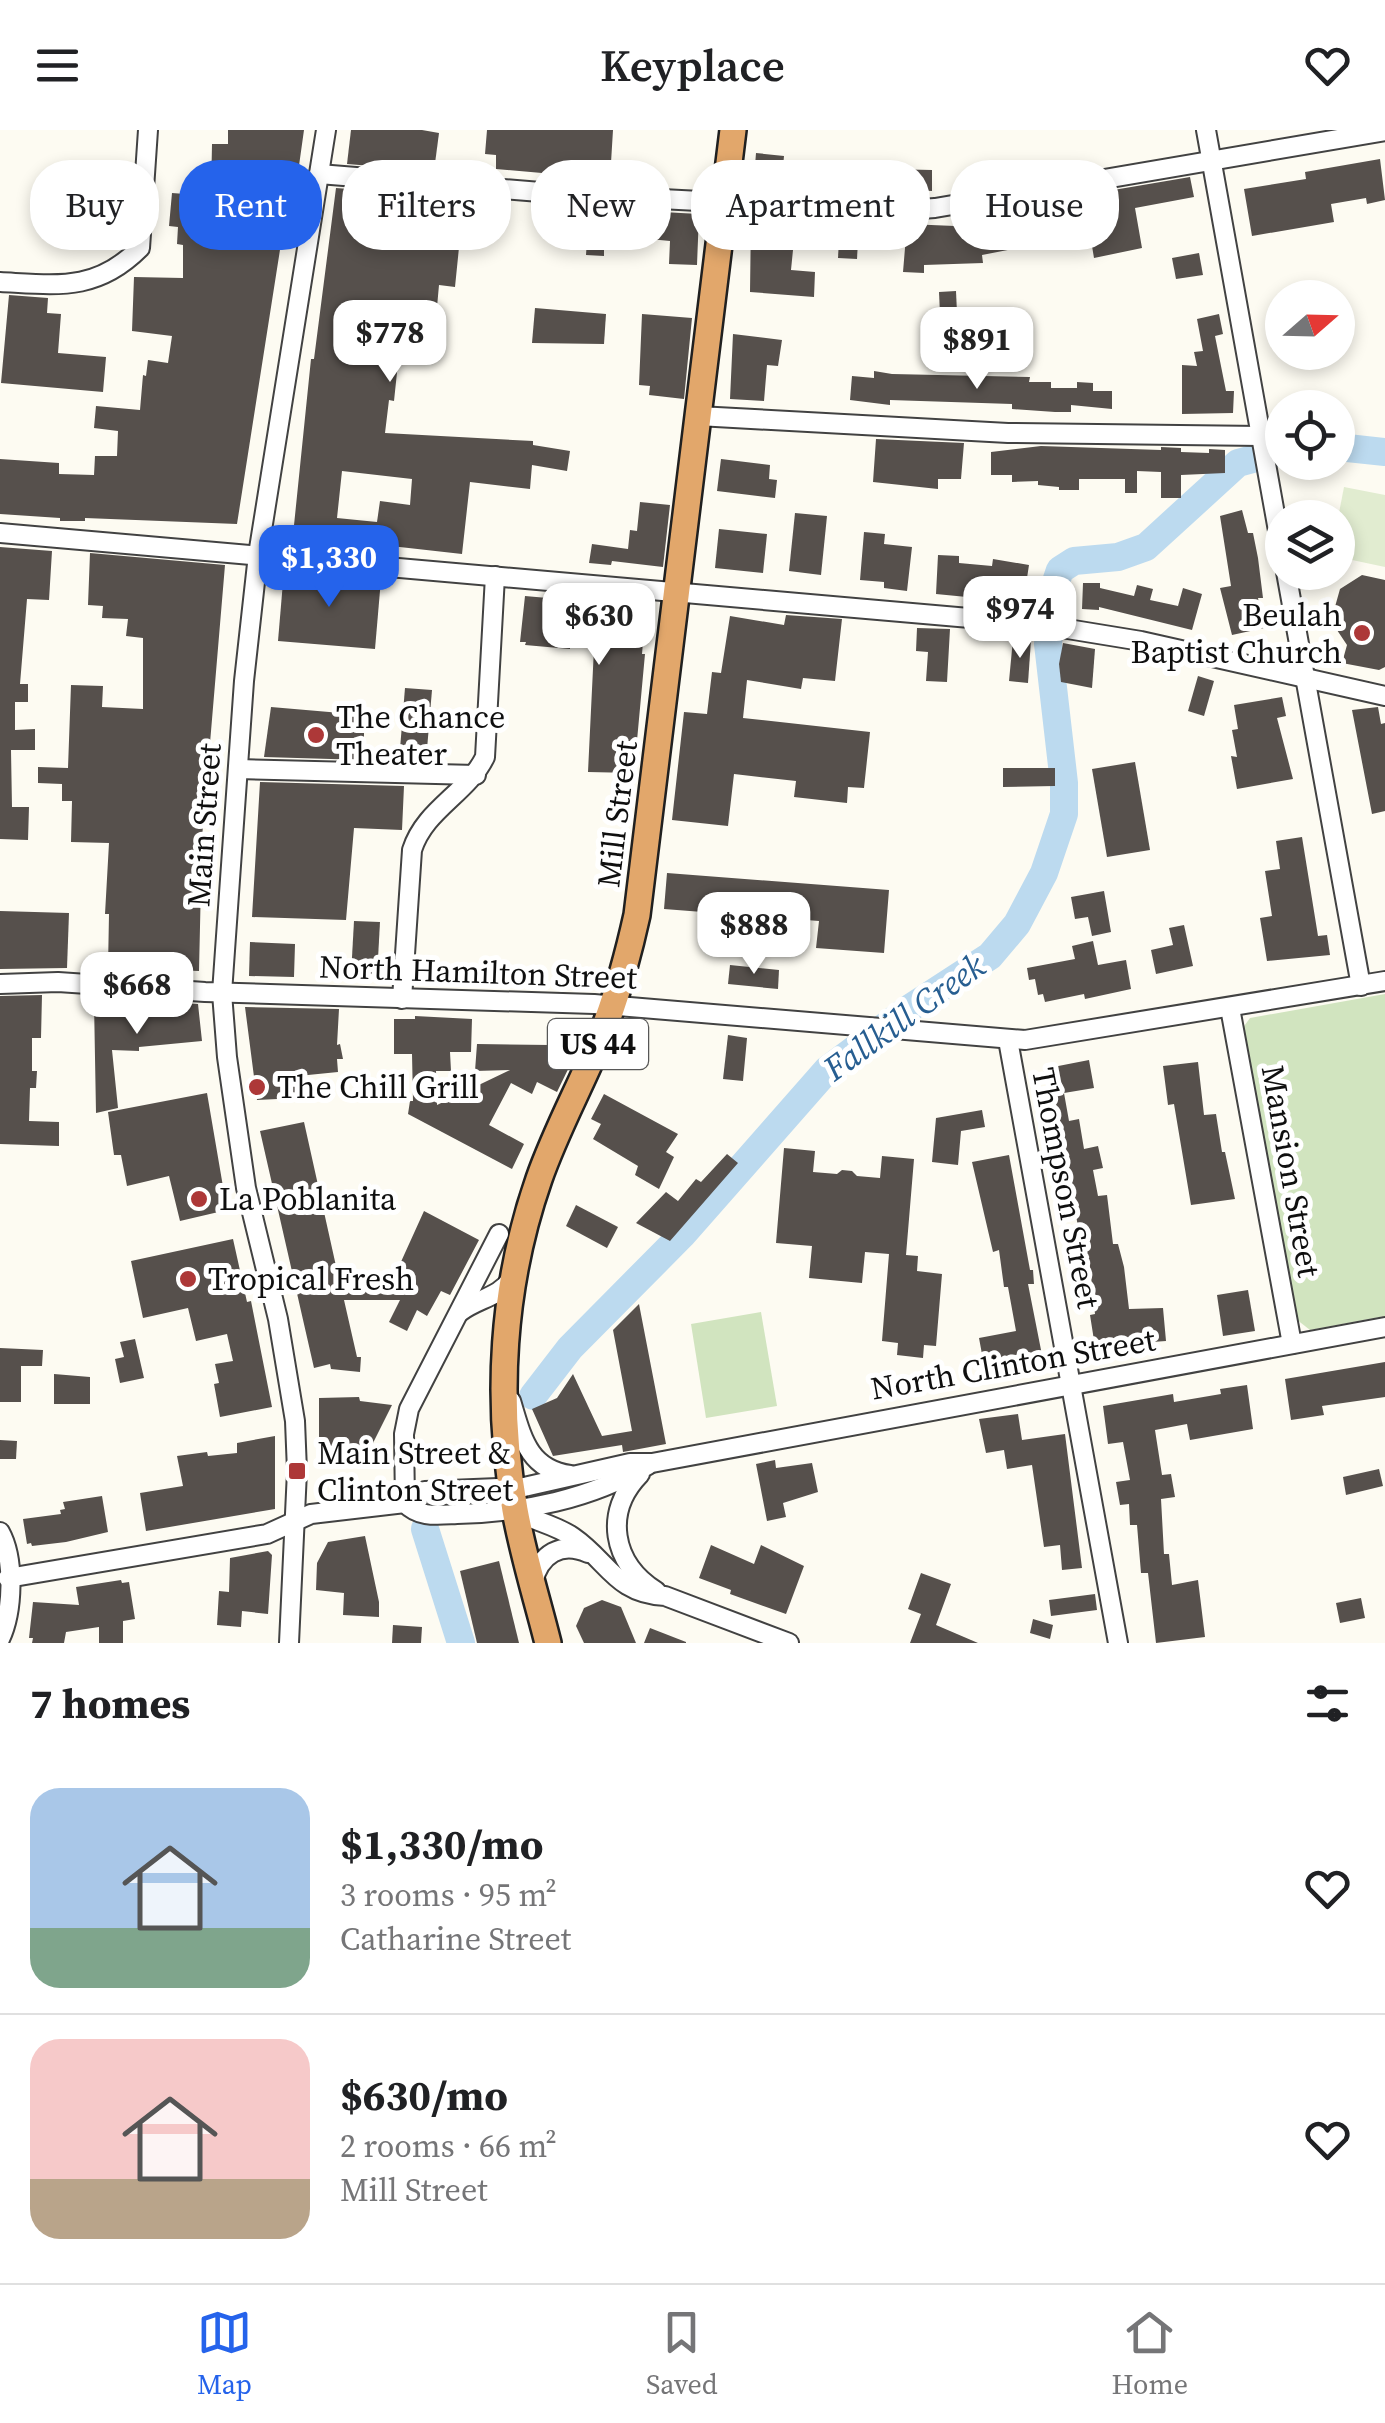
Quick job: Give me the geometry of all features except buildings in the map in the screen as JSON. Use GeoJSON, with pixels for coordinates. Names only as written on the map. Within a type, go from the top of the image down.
{"type":"FeatureCollection","features":[{"type":"Feature","properties":{"kind":"highway","name":"Mill Street"},"geometry":{"type":"LineString","coordinates":[[729,160],[733,130]]}},
{"type":"Feature","properties":{"kind":"highway","name":"Mill Street"},"geometry":{"type":"LineString","coordinates":[[513,1500],[505,1431],[504,1374],[514,1274],[540,1178],[612,1005],[642,889],[718,250]]}},
{"type":"Feature","properties":{"kind":"highway","name":"US 44"},"geometry":{"type":"LineString","coordinates":[[513,1500],[548,1643]]}},
{"type":"Feature","properties":{"kind":"street"},"geometry":{"type":"LineString","coordinates":[[0,282],[88,282],[120,266],[140,248],[148,130]]}},
{"type":"Feature","properties":{"kind":"street","name":"Main Street"},"geometry":{"type":"LineString","coordinates":[[322,160],[326,130]]}},
{"type":"Feature","properties":{"kind":"street"},"geometry":{"type":"LineString","coordinates":[[1206,130],[1272,500]]}},
{"type":"Feature","properties":{"kind":"street"},"geometry":{"type":"LineString","coordinates":[[930,208],[1385,131]]}},
{"type":"Feature","properties":{"kind":"street"},"geometry":{"type":"LineString","coordinates":[[322,174],[691,202]]}},
{"type":"Feature","properties":{"kind":"street","name":"Main Street"},"geometry":{"type":"LineString","coordinates":[[289,1643],[296,1421],[278,1318],[246,1188],[222,993],[258,555],[308,250]]}},
{"type":"Feature","properties":{"kind":"street"},"geometry":{"type":"LineString","coordinates":[[698,416],[1008,434],[1262,440]]}},
{"type":"Feature","properties":{"kind":"street"},"geometry":{"type":"LineString","coordinates":[[0,533],[1037,624],[1141,641],[1385,696]]}},
{"type":"Feature","properties":{"kind":"street"},"geometry":{"type":"LineString","coordinates":[[402,999],[412,850],[417,834],[429,817],[476,775],[485,757],[495,576]]}},
{"type":"Feature","properties":{"kind":"street"},"geometry":{"type":"LineString","coordinates":[[1289,590],[1361,986]]}},
{"type":"Feature","properties":{"kind":"street"},"geometry":{"type":"LineString","coordinates":[[238,769],[476,775]]}},
{"type":"Feature","properties":{"kind":"street","name":"North Hamilton Street"},"geometry":{"type":"LineString","coordinates":[[0,984],[58,982],[222,993],[612,1005],[1025,1040],[1385,982]]}},
{"type":"Feature","properties":{"kind":"street","name":"Mansion Street"},"geometry":{"type":"LineString","coordinates":[[1230,1008],[1292,1344]]}},
{"type":"Feature","properties":{"kind":"street","name":"Thompson Street"},"geometry":{"type":"LineString","coordinates":[[1008,1040],[1118,1643]]}},
{"type":"Feature","properties":{"kind":"street"},"geometry":{"type":"LineString","coordinates":[[405,1503],[406,1422],[414,1399],[499,1234]]}},
{"type":"Feature","properties":{"kind":"street"},"geometry":{"type":"LineString","coordinates":[[453,1320],[470,1304],[499,1293],[514,1274]]}},
{"type":"Feature","properties":{"kind":"street","name":"North Clinton Street"},"geometry":{"type":"LineString","coordinates":[[513,1500],[630,1463],[1385,1327]]}},
{"type":"Feature","properties":{"kind":"street"},"geometry":{"type":"LineString","coordinates":[[504,1374],[530,1454],[550,1470],[586,1475]]}},
{"type":"Feature","properties":{"kind":"street"},"geometry":{"type":"LineString","coordinates":[[652,1462],[624,1495],[616,1516],[617,1539],[630,1569],[665,1596],[789,1643]]}},
{"type":"Feature","properties":{"kind":"street","name":"North Clinton Street"},"geometry":{"type":"LineString","coordinates":[[8,1578],[267,1534],[311,1514],[405,1503],[425,1490],[513,1500],[616,1481],[652,1462]]}},
{"type":"Feature","properties":{"kind":"street"},"geometry":{"type":"LineString","coordinates":[[513,1500],[568,1534],[626,1586],[665,1596]]}},
{"type":"Feature","properties":{"kind":"street"},"geometry":{"type":"LineString","coordinates":[[0,1532],[8,1552],[7,1619],[0,1640]]}},
{"type":"Feature","properties":{"kind":"street"},"geometry":{"type":"LineString","coordinates":[[533,1586],[538,1566],[553,1551],[576,1548],[596,1558]]}},
{"type":"Feature","properties":{"kind":"green space"},"geometry":{"type":"Polygon","coordinates":[[[1344,487],[1385,495],[1385,567],[1355,561],[1355,500],[1341,500],[1344,487]]]}},
{"type":"Feature","properties":{"kind":"green space"},"geometry":{"type":"Polygon","coordinates":[[[1385,994],[1385,1316],[1310,1330],[1296,1319],[1242,1029],[1250,1018],[1385,994]]]}},
{"type":"Feature","properties":{"kind":"green space"},"geometry":{"type":"Polygon","coordinates":[[[761,1312],[777,1406],[706,1418],[691,1324],[761,1312]]]}},
{"type":"Feature","properties":{"kind":"waterway","name":"Fallkill Creek"},"geometry":{"type":"LineString","coordinates":[[1355,449],[1385,452]]}},
{"type":"Feature","properties":{"kind":"waterway","name":"Fallkill Creek"},"geometry":{"type":"LineString","coordinates":[[533,1396],[570,1348],[682,1235],[827,1070],[910,1008],[990,956],[1017,924],[1044,873],[1064,814],[1048,644],[1053,591],[1060,570],[1074,561],[1118,557],[1146,547],[1238,463],[1265,456]]}},
{"type":"Feature","properties":{"kind":"waterway","name":"Fallkill Creek"},"geometry":{"type":"LineString","coordinates":[[425,1529],[461,1643]]}},
{"type":"Feature","properties":{"kind":"place","name":"Beulah Baptist Church"},"geometry":{"type":"Point","coordinates":[1362,633]}},
{"type":"Feature","properties":{"kind":"place","name":"The Chance Theater"},"geometry":{"type":"Point","coordinates":[316,735]}},
{"type":"Feature","properties":{"kind":"place","name":"The Chill Grill"},"geometry":{"type":"Point","coordinates":[257,1087]}},
{"type":"Feature","properties":{"kind":"place","name":"La Poblanita"},"geometry":{"type":"Point","coordinates":[199,1199]}},
{"type":"Feature","properties":{"kind":"place","name":"Tropical Fresh"},"geometry":{"type":"Point","coordinates":[188,1279]}},
{"type":"Feature","properties":{"kind":"place","name":"Main Street & Clinton Street"},"geometry":{"type":"Point","coordinates":[297,1471]}}]}
